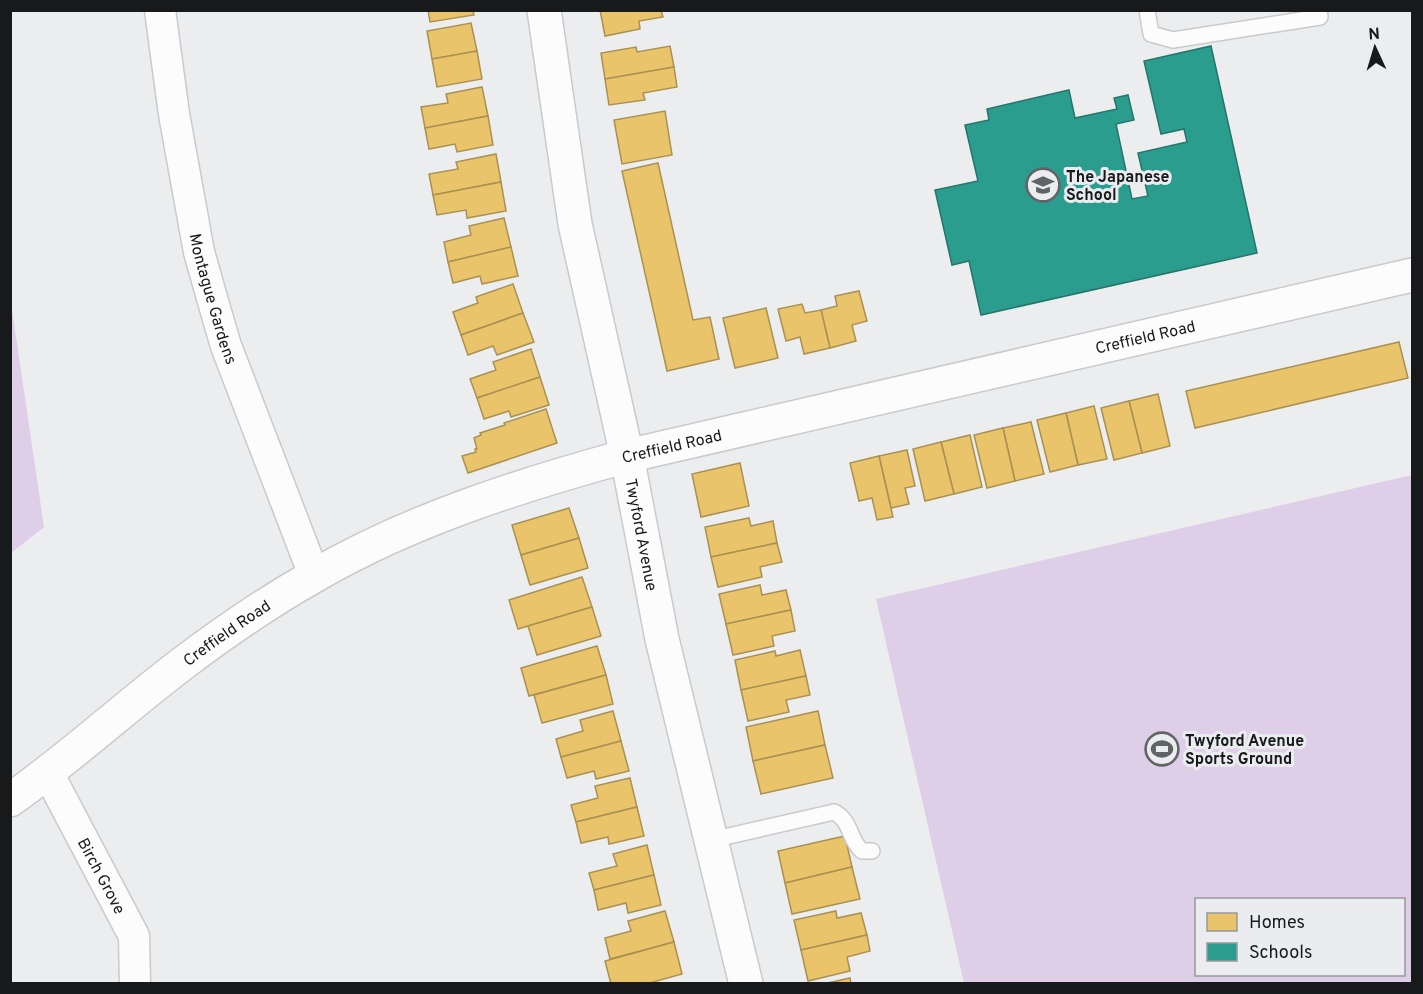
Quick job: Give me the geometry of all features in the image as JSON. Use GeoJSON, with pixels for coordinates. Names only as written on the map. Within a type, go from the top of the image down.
{"type":"FeatureCollection","features":[{"type":"Feature","properties":{"kind":"street","name":"Montague Gardens"},"geometry":{"type":"LineString","coordinates":[[160,10],[174,114],[199,252],[226,346],[314,575]]}},
{"type":"Feature","properties":{"kind":"street","name":"Twyford Avenue"},"geometry":{"type":"LineString","coordinates":[[544,10],[574,224],[627,456],[662,639],[746,984]]}},
{"type":"Feature","properties":{"kind":"street","name":"Creffield Road"},"geometry":{"type":"LineString","coordinates":[[10,800],[48,773],[181,665],[244,620],[314,575],[410,528],[544,478],[627,456],[1413,275]]}},
{"type":"Feature","properties":{"kind":"street","name":"Birch Grove"},"geometry":{"type":"LineString","coordinates":[[48,773],[134,936],[135,984]]}},
{"type":"Feature","properties":{"kind":"lane"},"geometry":{"type":"LineString","coordinates":[[1147,10],[1151,34],[1173,40],[1320,17],[1319,10]]}},
{"type":"Feature","properties":{"kind":"lane"},"geometry":{"type":"LineString","coordinates":[[711,840],[834,812],[842,816],[855,845],[862,851],[872,851]]}},
{"type":"Feature","properties":{"kind":"shaded area"},"geometry":{"type":"Polygon","coordinates":[[[11,303],[44,527],[10,553],[11,303]]]}},
{"type":"Feature","properties":{"kind":"shaded area","name":"Twyford Avenue Sports Ground"},"geometry":{"type":"Polygon","coordinates":[[[1412,475],[1412,983],[964,983],[876,599],[1412,475]]]}},
{"type":"Feature","properties":{"kind":"building: Homes"},"geometry":{"type":"Polygon","coordinates":[[[428,10],[473,10],[474,15],[430,22],[428,10]]]}},
{"type":"Feature","properties":{"kind":"building: Homes"},"geometry":{"type":"Polygon","coordinates":[[[600,10],[661,10],[663,17],[639,21],[640,29],[605,36],[600,10]]]}},
{"type":"Feature","properties":{"kind":"building: Homes"},"geometry":{"type":"Polygon","coordinates":[[[471,23],[477,51],[432,59],[427,31],[471,23]]]}},
{"type":"Feature","properties":{"kind":"building: Homes"},"geometry":{"type":"Polygon","coordinates":[[[670,46],[674,67],[605,79],[601,53],[636,47],[637,52],[670,46]]]}},
{"type":"Feature","properties":{"kind":"building: Homes"},"geometry":{"type":"Polygon","coordinates":[[[477,51],[482,79],[437,87],[432,59],[477,51]]]}},
{"type":"Feature","properties":{"kind":"building: Homes"},"geometry":{"type":"Polygon","coordinates":[[[674,67],[677,87],[643,93],[645,100],[609,105],[605,79],[674,67]]]}},
{"type":"Feature","properties":{"kind":"building: Homes"},"geometry":{"type":"Polygon","coordinates":[[[482,87],[488,116],[425,128],[421,107],[448,103],[446,94],[482,87]]]}},
{"type":"Feature","properties":{"kind":"building: Homes"},"geometry":{"type":"Polygon","coordinates":[[[665,111],[672,155],[622,164],[614,120],[665,111]]]}},
{"type":"Feature","properties":{"kind":"building: Homes"},"geometry":{"type":"Polygon","coordinates":[[[488,116],[493,145],[457,152],[455,144],[429,149],[425,128],[488,116]]]}},
{"type":"Feature","properties":{"kind":"building: Homes"},"geometry":{"type":"Polygon","coordinates":[[[496,154],[501,182],[433,195],[429,174],[458,169],[456,162],[496,154]]]}},
{"type":"Feature","properties":{"kind":"building: Homes"},"geometry":{"type":"Polygon","coordinates":[[[658,163],[693,320],[710,317],[719,359],[667,371],[622,171],[658,163]]]}},
{"type":"Feature","properties":{"kind":"building: Homes"},"geometry":{"type":"Polygon","coordinates":[[[501,182],[506,211],[467,218],[466,210],[437,215],[433,195],[501,182]]]}},
{"type":"Feature","properties":{"kind":"building: Homes"},"geometry":{"type":"Polygon","coordinates":[[[504,218],[511,247],[448,262],[444,242],[471,235],[469,226],[504,218]]]}},
{"type":"Feature","properties":{"kind":"building: Homes"},"geometry":{"type":"Polygon","coordinates":[[[511,247],[518,276],[482,284],[480,276],[453,283],[448,262],[511,247]]]}},
{"type":"Feature","properties":{"kind":"building: Homes"},"geometry":{"type":"Polygon","coordinates":[[[513,284],[523,313],[461,335],[453,312],[478,303],[476,297],[513,284]]]}},
{"type":"Feature","properties":{"kind":"building: Homes"},"geometry":{"type":"Polygon","coordinates":[[[859,291],[867,321],[852,325],[856,341],[830,348],[821,310],[837,306],[835,296],[859,291]]]}},
{"type":"Feature","properties":{"kind":"building: Homes"},"geometry":{"type":"Polygon","coordinates":[[[802,304],[805,313],[821,310],[830,348],[804,354],[800,337],[786,341],[778,309],[802,304]]]}},
{"type":"Feature","properties":{"kind":"building: Homes"},"geometry":{"type":"Polygon","coordinates":[[[766,308],[778,358],[735,368],[723,318],[766,308]]]}},
{"type":"Feature","properties":{"kind":"building: Homes"},"geometry":{"type":"Polygon","coordinates":[[[523,313],[534,342],[497,355],[493,346],[468,355],[461,335],[523,313]]]}},
{"type":"Feature","properties":{"kind":"building: Homes"},"geometry":{"type":"Polygon","coordinates":[[[1399,342],[1408,378],[1195,428],[1186,391],[1399,342]]]}},
{"type":"Feature","properties":{"kind":"building: Homes"},"geometry":{"type":"Polygon","coordinates":[[[531,349],[540,377],[477,398],[470,379],[496,370],[493,362],[531,349]]]}},
{"type":"Feature","properties":{"kind":"building: Homes"},"geometry":{"type":"Polygon","coordinates":[[[540,377],[549,405],[511,417],[509,411],[484,419],[477,398],[540,377]]]}},
{"type":"Feature","properties":{"kind":"building: Homes"},"geometry":{"type":"Polygon","coordinates":[[[1158,394],[1170,446],[1142,453],[1129,401],[1158,394]]]}},
{"type":"Feature","properties":{"kind":"building: Homes"},"geometry":{"type":"Polygon","coordinates":[[[1129,401],[1142,453],[1114,460],[1101,408],[1129,401]]]}},
{"type":"Feature","properties":{"kind":"building: Homes"},"geometry":{"type":"Polygon","coordinates":[[[1094,406],[1107,459],[1078,465],[1066,413],[1094,406]]]}},
{"type":"Feature","properties":{"kind":"building: Homes"},"geometry":{"type":"Polygon","coordinates":[[[546,409],[557,443],[468,473],[462,456],[476,452],[474,438],[481,435],[480,433],[546,409]]]}},
{"type":"Feature","properties":{"kind":"building: Homes"},"geometry":{"type":"Polygon","coordinates":[[[1066,413],[1078,465],[1050,472],[1037,420],[1066,413]]]}},
{"type":"Feature","properties":{"kind":"building: Homes"},"geometry":{"type":"Polygon","coordinates":[[[1031,422],[1044,474],[1015,481],[1003,428],[1031,422]]]}},
{"type":"Feature","properties":{"kind":"building: Homes"},"geometry":{"type":"Polygon","coordinates":[[[1003,428],[1015,481],[987,488],[974,435],[1003,428]]]}},
{"type":"Feature","properties":{"kind":"building: Homes"},"geometry":{"type":"Polygon","coordinates":[[[970,435],[982,487],[954,494],[941,442],[970,435]]]}},
{"type":"Feature","properties":{"kind":"building: Homes"},"geometry":{"type":"Polygon","coordinates":[[[941,442],[954,494],[925,501],[913,449],[941,442]]]}},
{"type":"Feature","properties":{"kind":"building: Homes"},"geometry":{"type":"Polygon","coordinates":[[[907,450],[915,486],[905,488],[909,504],[891,508],[879,456],[907,450]]]}},
{"type":"Feature","properties":{"kind":"building: Homes"},"geometry":{"type":"Polygon","coordinates":[[[879,456],[893,517],[877,520],[872,498],[859,501],[850,463],[879,456]]]}},
{"type":"Feature","properties":{"kind":"building: Homes"},"geometry":{"type":"Polygon","coordinates":[[[740,463],[749,506],[701,517],[692,474],[740,463]]]}},
{"type":"Feature","properties":{"kind":"building: Homes"},"geometry":{"type":"Polygon","coordinates":[[[569,508],[579,538],[521,555],[512,525],[569,508]]]}},
{"type":"Feature","properties":{"kind":"building: Homes"},"geometry":{"type":"Polygon","coordinates":[[[749,518],[751,526],[773,521],[777,543],[711,557],[705,527],[749,518]]]}},
{"type":"Feature","properties":{"kind":"building: Homes"},"geometry":{"type":"Polygon","coordinates":[[[579,538],[588,568],[530,585],[521,555],[579,538]]]}},
{"type":"Feature","properties":{"kind":"building: Homes"},"geometry":{"type":"Polygon","coordinates":[[[777,543],[782,562],[760,567],[762,577],[718,587],[711,557],[777,543]]]}},
{"type":"Feature","properties":{"kind":"building: Homes"},"geometry":{"type":"Polygon","coordinates":[[[582,577],[592,607],[518,629],[509,600],[582,577]]]}},
{"type":"Feature","properties":{"kind":"building: Homes"},"geometry":{"type":"Polygon","coordinates":[[[760,585],[762,595],[786,590],[791,610],[726,624],[719,594],[760,585]]]}},
{"type":"Feature","properties":{"kind":"building: Homes"},"geometry":{"type":"Polygon","coordinates":[[[592,607],[601,636],[537,655],[528,626],[592,607]]]}},
{"type":"Feature","properties":{"kind":"building: Homes"},"geometry":{"type":"Polygon","coordinates":[[[791,610],[795,631],[772,636],[774,646],[733,655],[726,624],[791,610]]]}},
{"type":"Feature","properties":{"kind":"building: Homes"},"geometry":{"type":"Polygon","coordinates":[[[597,646],[606,675],[529,696],[521,668],[597,646]]]}},
{"type":"Feature","properties":{"kind":"building: Homes"},"geometry":{"type":"Polygon","coordinates":[[[800,650],[806,676],[741,690],[735,660],[775,651],[776,656],[800,650]]]}},
{"type":"Feature","properties":{"kind":"building: Homes"},"geometry":{"type":"Polygon","coordinates":[[[606,675],[613,704],[542,723],[534,695],[606,675]]]}},
{"type":"Feature","properties":{"kind":"building: Homes"},"geometry":{"type":"Polygon","coordinates":[[[806,676],[810,695],[786,700],[789,712],[748,721],[741,690],[806,676]]]}},
{"type":"Feature","properties":{"kind":"building: Homes"},"geometry":{"type":"Polygon","coordinates":[[[613,711],[621,741],[561,757],[556,739],[583,731],[580,720],[613,711]]]}},
{"type":"Feature","properties":{"kind":"building: Homes"},"geometry":{"type":"Polygon","coordinates":[[[818,711],[825,745],[753,761],[746,727],[818,711]]]}},
{"type":"Feature","properties":{"kind":"building: Homes"},"geometry":{"type":"Polygon","coordinates":[[[621,741],[629,771],[596,779],[594,771],[567,778],[561,757],[621,741]]]}},
{"type":"Feature","properties":{"kind":"building: Homes"},"geometry":{"type":"Polygon","coordinates":[[[825,745],[833,778],[761,794],[753,761],[825,745]]]}},
{"type":"Feature","properties":{"kind":"building: Homes"},"geometry":{"type":"Polygon","coordinates":[[[630,778],[637,807],[576,822],[571,805],[598,798],[595,786],[630,778]]]}},
{"type":"Feature","properties":{"kind":"building: Homes"},"geometry":{"type":"Polygon","coordinates":[[[637,807],[644,836],[609,844],[608,837],[581,843],[576,822],[637,807]]]}},
{"type":"Feature","properties":{"kind":"building: Homes"},"geometry":{"type":"Polygon","coordinates":[[[845,836],[852,867],[785,883],[778,851],[845,836]]]}},
{"type":"Feature","properties":{"kind":"building: Homes"},"geometry":{"type":"Polygon","coordinates":[[[647,845],[654,875],[594,890],[589,873],[617,866],[613,854],[647,845]]]}},
{"type":"Feature","properties":{"kind":"building: Homes"},"geometry":{"type":"Polygon","coordinates":[[[852,867],[860,899],[792,914],[785,883],[852,867]]]}},
{"type":"Feature","properties":{"kind":"building: Homes"},"geometry":{"type":"Polygon","coordinates":[[[654,875],[661,905],[628,913],[626,903],[598,910],[594,890],[654,875]]]}},
{"type":"Feature","properties":{"kind":"building: Homes"},"geometry":{"type":"Polygon","coordinates":[[[665,911],[674,942],[610,959],[605,938],[631,931],[628,921],[665,911]]]}},
{"type":"Feature","properties":{"kind":"building: Homes"},"geometry":{"type":"Polygon","coordinates":[[[836,911],[837,918],[861,913],[867,935],[801,950],[794,920],[836,911]]]}},
{"type":"Feature","properties":{"kind":"building: Homes"},"geometry":{"type":"Polygon","coordinates":[[[867,935],[870,951],[847,957],[850,971],[808,981],[801,950],[867,935]]]}},
{"type":"Feature","properties":{"kind":"building: Homes"},"geometry":{"type":"Polygon","coordinates":[[[674,942],[682,974],[646,984],[611,984],[605,961],[674,942]]]}},
{"type":"Feature","properties":{"kind":"building: Homes"},"geometry":{"type":"Polygon","coordinates":[[[850,978],[851,984],[823,984],[850,978]]]}},
{"type":"Feature","properties":{"kind":"building: Schools","name":"The Japanese School"},"geometry":{"type":"Polygon","coordinates":[[[1211,46],[1257,253],[981,315],[969,261],[952,265],[935,190],[978,181],[965,125],[989,120],[987,109],[1069,90],[1075,118],[1117,109],[1114,98],[1128,95],[1134,120],[1116,124],[1132,199],[1148,196],[1138,153],[1187,142],[1184,129],[1161,134],[1144,61],[1211,46]]]}},
{"type":"Feature","properties":{"kind":"place","name":"The Japanese School"},"geometry":{"type":"Point","coordinates":[1043,185]}},
{"type":"Feature","properties":{"kind":"place","name":"Twyford Avenue Sports Ground"},"geometry":{"type":"Point","coordinates":[1162,749]}}]}
